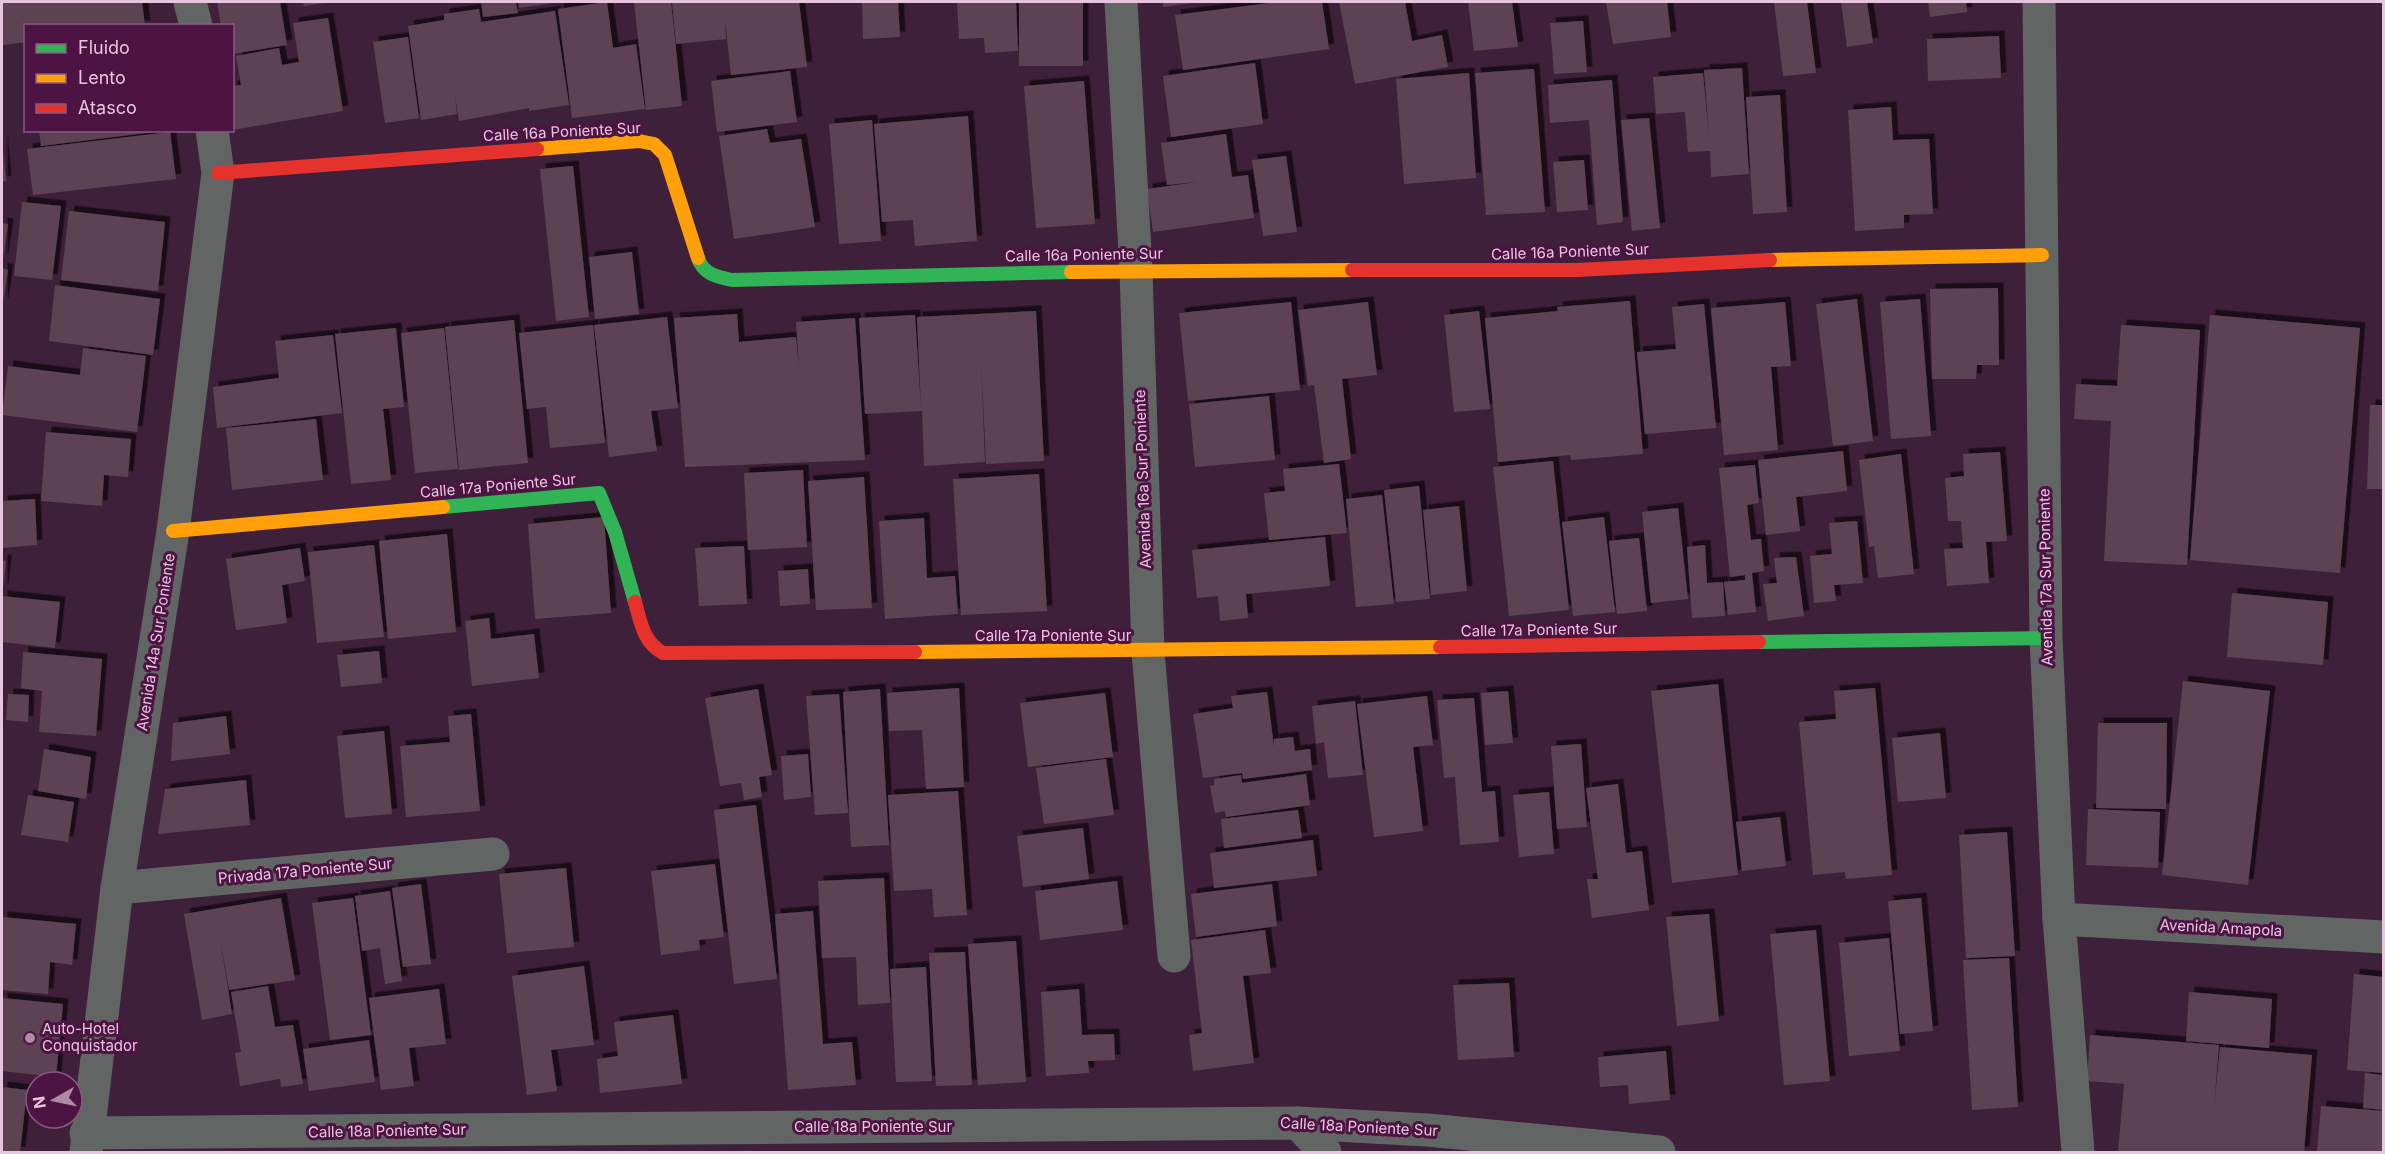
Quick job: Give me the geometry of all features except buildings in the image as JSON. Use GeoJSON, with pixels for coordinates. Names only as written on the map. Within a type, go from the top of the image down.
{"type":"FeatureCollection","features":[{"type":"Feature","properties":{"kind":"street"},"geometry":{"type":"LineString","coordinates":[[190,2],[196,24]]}},
{"type":"Feature","properties":{"kind":"street","name":"Avenida 16a Sur Poniente"},"geometry":{"type":"LineString","coordinates":[[1121,2],[1136,270],[1148,652],[1174,956]]}},
{"type":"Feature","properties":{"kind":"street","name":"Avenida 17a Sur Poniente"},"geometry":{"type":"LineString","coordinates":[[2040,2],[2046,638],[2059,919],[2078,1152]]}},
{"type":"Feature","properties":{"kind":"street","name":"Avenida 14a Sur Poniente"},"geometry":{"type":"LineString","coordinates":[[86,1143],[117,888],[173,531],[218,173],[212,132]]}},
{"type":"Feature","properties":{"kind":"street","name":"Calle 16a Poniente Sur"},"geometry":{"type":"LineString","coordinates":[[218,173],[639,141],[654,144],[665,155],[700,266],[714,277],[732,280],[1136,270],[1577,270],[1800,258],[2042,255]]}},
{"type":"Feature","properties":{"kind":"street","name":"Calle 17a Poniente Sur"},"geometry":{"type":"LineString","coordinates":[[173,531],[599,493],[615,532],[645,636],[652,647],[663,653],[1148,652],[2046,638]]}},
{"type":"Feature","properties":{"kind":"street","name":"Privada 17a Poniente Sur"},"geometry":{"type":"LineString","coordinates":[[117,888],[493,854]]}},
{"type":"Feature","properties":{"kind":"street","name":"Avenida Amapola"},"geometry":{"type":"LineString","coordinates":[[2059,919],[2384,937]]}},
{"type":"Feature","properties":{"kind":"street"},"geometry":{"type":"LineString","coordinates":[[1298,1123],[1325,1152]]}},
{"type":"Feature","properties":{"kind":"street","name":"Calle 18a Poniente Sur"},"geometry":{"type":"LineString","coordinates":[[86,1143],[522,1141],[925,1126],[1298,1123],[1426,1130],[1659,1152]]}},
{"type":"Feature","properties":{"kind":"street"},"geometry":{"type":"LineString","coordinates":[[925,1126],[948,1152]]}},
{"type":"Feature","properties":{"kind":"traffic: fast"},"geometry":{"type":"LineString","coordinates":[[698,258],[707,271],[732,280],[1071,272]]}},
{"type":"Feature","properties":{"kind":"traffic: fast"},"geometry":{"type":"LineString","coordinates":[[443,507],[599,493],[615,532],[635,602]]}},
{"type":"Feature","properties":{"kind":"traffic: fast"},"geometry":{"type":"LineString","coordinates":[[1759,642],[2046,638]]}},
{"type":"Feature","properties":{"kind":"traffic: slow"},"geometry":{"type":"LineString","coordinates":[[537,149],[639,141],[654,144],[665,155],[698,258]]}},
{"type":"Feature","properties":{"kind":"traffic: slow"},"geometry":{"type":"LineString","coordinates":[[1770,260],[2042,255]]}},
{"type":"Feature","properties":{"kind":"traffic: slow"},"geometry":{"type":"LineString","coordinates":[[1071,272],[1352,270]]}},
{"type":"Feature","properties":{"kind":"traffic: slow"},"geometry":{"type":"LineString","coordinates":[[173,531],[443,507]]}},
{"type":"Feature","properties":{"kind":"traffic: slow"},"geometry":{"type":"LineString","coordinates":[[915,652],[1440,647]]}},
{"type":"Feature","properties":{"kind":"traffic: jam"},"geometry":{"type":"LineString","coordinates":[[218,173],[537,149]]}},
{"type":"Feature","properties":{"kind":"traffic: jam"},"geometry":{"type":"LineString","coordinates":[[1352,270],[1577,270],[1770,260]]}},
{"type":"Feature","properties":{"kind":"traffic: jam"},"geometry":{"type":"LineString","coordinates":[[635,602],[647,638],[656,649],[663,653],[915,652]]}},
{"type":"Feature","properties":{"kind":"traffic: jam"},"geometry":{"type":"LineString","coordinates":[[1440,647],[1759,642]]}},
{"type":"Feature","properties":{"kind":"place","name":"Auto-Hotel Conquistador"},"geometry":{"type":"Point","coordinates":[30,1038]}}]}
